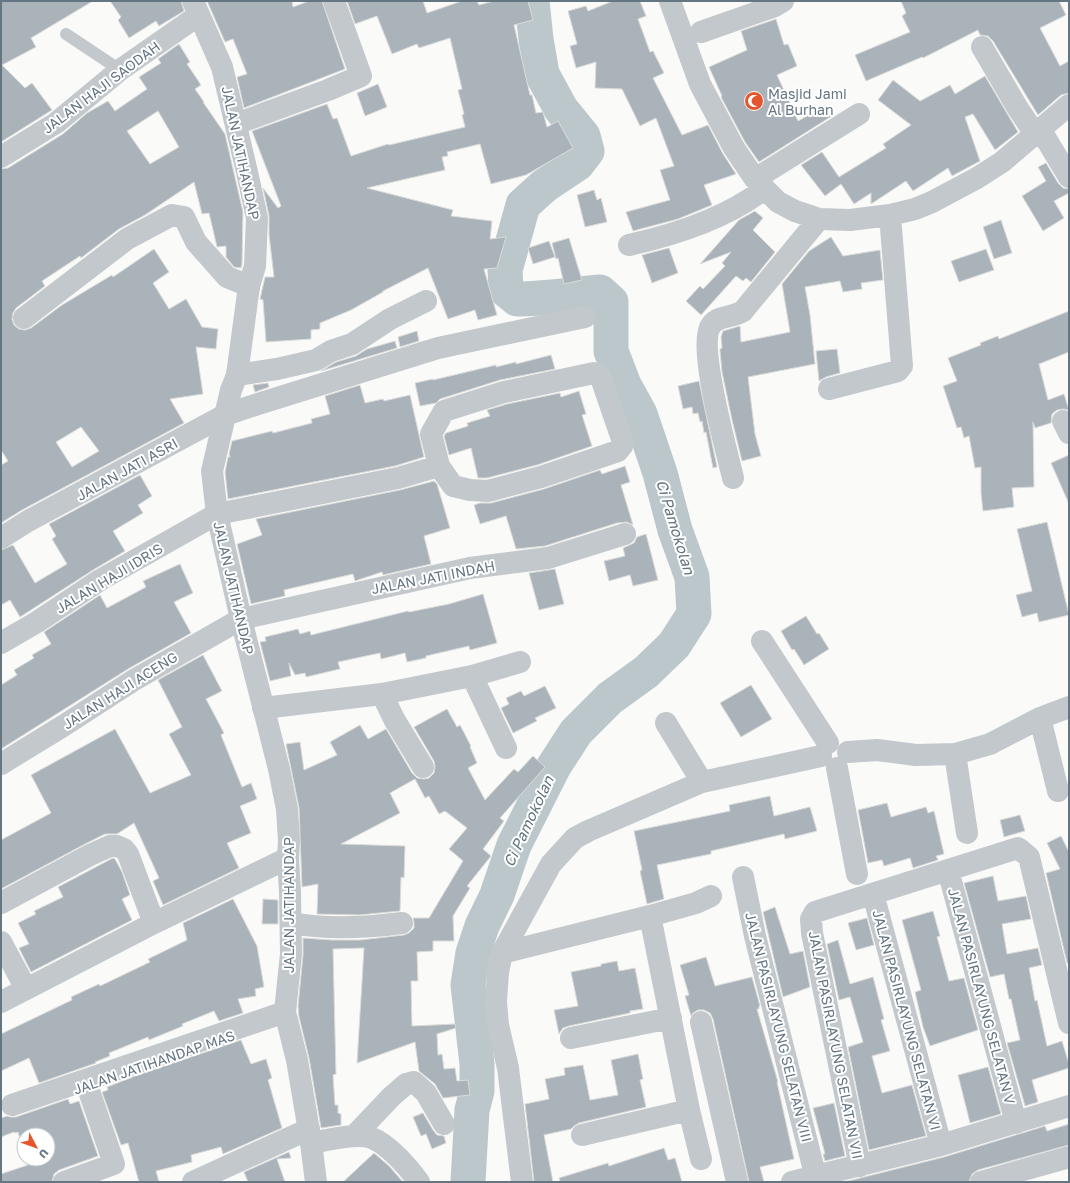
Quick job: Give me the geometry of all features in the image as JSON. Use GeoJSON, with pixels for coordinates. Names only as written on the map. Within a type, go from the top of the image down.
{"type":"FeatureCollection","features":[{"type":"Feature","properties":{"kind":"street"},"geometry":{"type":"LineString","coordinates":[[236,124],[328,90],[361,76],[334,1]]}},
{"type":"Feature","properties":{"kind":"street"},"geometry":{"type":"LineString","coordinates":[[670,1],[700,84],[734,148],[759,184],[778,202],[795,211],[819,219],[850,220],[890,215],[915,209],[926,204],[977,178],[1002,162],[1069,105]]}},
{"type":"Feature","properties":{"kind":"street"},"geometry":{"type":"LineString","coordinates":[[701,32],[776,6],[784,1]]}},
{"type":"Feature","properties":{"kind":"street","name":"JALAN JATIHANDAP"},"geometry":{"type":"LineString","coordinates":[[196,8],[222,67],[257,218],[255,266],[249,286],[237,375],[231,390],[212,471],[217,514],[241,619],[279,769],[287,809],[291,954],[286,1014],[298,1060],[310,1136],[314,1181]]}},
{"type":"Feature","properties":{"kind":"street","name":"JALAN HAJI SAODAH"},"geometry":{"type":"LineString","coordinates":[[1,157],[56,123],[196,8]]}},
{"type":"Feature","properties":{"kind":"street"},"geometry":{"type":"LineString","coordinates":[[982,47],[1017,107],[1038,132],[1069,177]]}},
{"type":"Feature","properties":{"kind":"street"},"geometry":{"type":"LineString","coordinates":[[629,245],[659,238],[704,223],[752,199],[759,184],[859,114]]}},
{"type":"Feature","properties":{"kind":"street"},"geometry":{"type":"LineString","coordinates":[[24,318],[127,239],[172,215],[184,217],[196,242],[227,277],[249,286]]}},
{"type":"Feature","properties":{"kind":"street"},"geometry":{"type":"LineString","coordinates":[[829,389],[898,371],[902,366],[890,215]]}},
{"type":"Feature","properties":{"kind":"street"},"geometry":{"type":"LineString","coordinates":[[733,478],[710,377],[707,347],[710,327],[713,322],[717,320],[743,311],[819,219]]}},
{"type":"Feature","properties":{"kind":"street"},"geometry":{"type":"LineString","coordinates":[[237,375],[277,369],[316,360],[331,351],[352,344],[390,319],[426,301]]}},
{"type":"Feature","properties":{"kind":"street","name":"JALAN JATI ASRI"},"geometry":{"type":"LineString","coordinates":[[1,538],[225,415],[438,348],[585,317]]}},
{"type":"Feature","properties":{"kind":"street"},"geometry":{"type":"LineString","coordinates":[[594,373],[598,374],[601,378],[623,442],[620,449],[615,453],[540,477],[488,491],[470,490],[453,486],[438,466],[431,434],[444,411],[504,392],[594,373]]}},
{"type":"Feature","properties":{"kind":"street","name":"JALAN HAJI IDRIS"},"geometry":{"type":"LineString","coordinates":[[1,643],[37,622],[100,580],[217,514],[398,478],[438,466]]}},
{"type":"Feature","properties":{"kind":"street","name":"JALAN JATI INDAH"},"geometry":{"type":"LineString","coordinates":[[241,619],[470,568],[548,558],[625,534]]}},
{"type":"Feature","properties":{"kind":"street","name":"JALAN HAJI ACENG"},"geometry":{"type":"LineString","coordinates":[[1,764],[134,680],[241,619]]}},
{"type":"Feature","properties":{"kind":"street"},"geometry":{"type":"LineString","coordinates":[[762,641],[834,755],[857,874]]}},
{"type":"Feature","properties":{"kind":"street"},"geometry":{"type":"LineString","coordinates":[[263,708],[382,694],[472,676],[520,662]]}},
{"type":"Feature","properties":{"kind":"street"},"geometry":{"type":"LineString","coordinates":[[472,676],[506,748]]}},
{"type":"Feature","properties":{"kind":"street"},"geometry":{"type":"LineString","coordinates":[[382,694],[394,719],[423,767]]}},
{"type":"Feature","properties":{"kind":"street"},"geometry":{"type":"LineString","coordinates":[[522,1182],[508,1068],[498,1025],[496,1002],[498,972],[502,953],[552,864],[575,838],[702,782],[834,755],[877,750],[916,755],[956,754],[990,744],[1040,718],[1069,707]]}},
{"type":"Feature","properties":{"kind":"street"},"geometry":{"type":"LineString","coordinates":[[1040,718],[1058,791]]}},
{"type":"Feature","properties":{"kind":"street"},"geometry":{"type":"LineString","coordinates":[[666,722],[702,782]]}},
{"type":"Feature","properties":{"kind":"street"},"geometry":{"type":"LineString","coordinates":[[956,754],[967,833]]}},
{"type":"Feature","properties":{"kind":"street"},"geometry":{"type":"LineString","coordinates":[[1,903],[90,855],[110,846],[117,846],[124,849],[128,854],[154,923]]}},
{"type":"Feature","properties":{"kind":"street","name":"JALAN PASIRLAYUNG SELATAN VII"},"geometry":{"type":"LineString","coordinates":[[860,1166],[812,933],[811,919],[815,912],[1018,848],[1029,857],[1069,1023]]}},
{"type":"Feature","properties":{"kind":"street"},"geometry":{"type":"LineString","coordinates":[[1,1002],[154,923],[288,858]]}},
{"type":"Feature","properties":{"kind":"street","name":"JALAN PASIRLAYUNG SELATAN V"},"geometry":{"type":"LineString","coordinates":[[948,870],[1016,1123]]}},
{"type":"Feature","properties":{"kind":"street","name":"JALAN PASIRLAYUNG SELATAN VIII"},"geometry":{"type":"LineString","coordinates":[[743,877],[755,936],[816,1179]]}},
{"type":"Feature","properties":{"kind":"street","name":"JALAN PASIRLAYUNG SELATAN VI"},"geometry":{"type":"LineString","coordinates":[[873,894],[941,1145]]}},
{"type":"Feature","properties":{"kind":"street"},"geometry":{"type":"LineString","coordinates":[[502,953],[650,916],[696,903],[711,896]]}},
{"type":"Feature","properties":{"kind":"street"},"geometry":{"type":"LineString","coordinates":[[650,916],[689,1110],[702,1159]]}},
{"type":"Feature","properties":{"kind":"street"},"geometry":{"type":"LineString","coordinates":[[291,923],[324,928],[373,927],[402,923]]}},
{"type":"Feature","properties":{"kind":"street"},"geometry":{"type":"LineString","coordinates":[[1,942],[26,989]]}},
{"type":"Feature","properties":{"kind":"street","name":"JALAN JATIHANDAP MAS"},"geometry":{"type":"LineString","coordinates":[[286,1014],[86,1085],[17,1107],[286,1014]]}},
{"type":"Feature","properties":{"kind":"street"},"geometry":{"type":"LineString","coordinates":[[571,1038],[671,1018]]}},
{"type":"Feature","properties":{"kind":"street"},"geometry":{"type":"LineString","coordinates":[[701,1022],[737,1182]]}},
{"type":"Feature","properties":{"kind":"street"},"geometry":{"type":"LineString","coordinates":[[354,1136],[392,1096],[406,1084],[414,1082],[426,1093],[444,1124]]}},
{"type":"Feature","properties":{"kind":"street"},"geometry":{"type":"LineString","coordinates":[[64,1182],[114,1164],[86,1085]]}},
{"type":"Feature","properties":{"kind":"street"},"geometry":{"type":"LineString","coordinates":[[792,1182],[816,1179],[941,1145],[1069,1106]]}},
{"type":"Feature","properties":{"kind":"street"},"geometry":{"type":"LineString","coordinates":[[582,1135],[689,1110]]}},
{"type":"Feature","properties":{"kind":"street"},"geometry":{"type":"LineString","coordinates":[[193,1182],[310,1136],[354,1136],[372,1138],[398,1158],[419,1182]]}},
{"type":"Feature","properties":{"kind":"street"},"geometry":{"type":"LineString","coordinates":[[981,1182],[1069,1157]]}},
{"type":"Feature","properties":{"kind":"lane"},"geometry":{"type":"LineString","coordinates":[[66,34],[120,70]]}},
{"type":"Feature","properties":{"kind":"building"},"geometry":{"type":"Polygon","coordinates":[[[1,1],[93,1],[31,38],[36,47],[2,65],[25,88],[32,83],[52,110],[1,142],[1,1]]]}},
{"type":"Feature","properties":{"kind":"building"},"geometry":{"type":"Polygon","coordinates":[[[110,1],[181,1],[184,11],[159,26],[156,21],[129,38],[118,20],[121,17],[110,1]]]}},
{"type":"Feature","properties":{"kind":"building"},"geometry":{"type":"Polygon","coordinates":[[[207,1],[292,1],[293,7],[309,1],[322,1],[345,69],[244,108],[237,77],[247,74],[233,39],[225,42],[207,1]]]}},
{"type":"Feature","properties":{"kind":"building"},"geometry":{"type":"Polygon","coordinates":[[[347,1],[423,1],[427,13],[462,1],[477,1],[479,5],[494,1],[528,1],[533,20],[514,25],[530,95],[532,95],[536,113],[543,112],[547,127],[558,121],[573,148],[526,175],[491,184],[480,144],[447,152],[448,156],[442,157],[445,170],[367,188],[453,210],[451,216],[492,221],[490,239],[506,237],[497,268],[484,269],[497,315],[478,320],[475,310],[448,319],[428,268],[383,291],[351,310],[320,323],[320,329],[311,330],[311,339],[266,342],[263,300],[260,299],[265,277],[274,277],[269,235],[269,216],[263,188],[278,208],[281,206],[252,131],[327,104],[333,119],[337,118],[351,156],[388,144],[465,127],[462,115],[464,114],[458,90],[462,89],[450,38],[419,48],[417,44],[392,54],[377,16],[355,24],[347,1]]]}},
{"type":"Feature","properties":{"kind":"building"},"geometry":{"type":"Polygon","coordinates":[[[613,1],[640,1],[646,16],[638,19],[650,52],[653,51],[664,73],[653,78],[682,135],[708,125],[723,154],[736,174],[704,185],[712,205],[678,219],[633,231],[626,212],[670,200],[660,170],[674,166],[656,118],[640,126],[622,89],[595,88],[596,62],[576,68],[570,46],[577,44],[568,11],[586,6],[588,11],[613,1]]]}},
{"type":"Feature","properties":{"kind":"building"},"geometry":{"type":"Polygon","coordinates":[[[901,1],[1059,1],[1066,15],[1040,28],[1060,66],[1069,61],[1069,93],[1061,95],[1038,115],[993,41],[988,36],[980,35],[978,30],[923,58],[922,57],[866,81],[855,55],[910,32],[902,16],[906,13],[901,1]]]}},
{"type":"Feature","properties":{"kind":"building"},"geometry":{"type":"Polygon","coordinates":[[[776,19],[784,45],[788,44],[797,66],[777,75],[798,121],[826,105],[832,116],[759,162],[745,142],[721,97],[722,96],[709,67],[747,50],[741,31],[776,19]]]}},
{"type":"Feature","properties":{"kind":"building"},"geometry":{"type":"Polygon","coordinates":[[[179,44],[190,62],[187,64],[201,85],[195,89],[225,134],[243,212],[241,268],[234,267],[226,257],[226,246],[217,247],[209,213],[202,214],[194,182],[145,215],[119,229],[81,258],[80,256],[42,281],[45,286],[16,308],[12,319],[14,325],[19,329],[25,330],[31,328],[62,305],[112,275],[113,277],[154,249],[169,272],[153,283],[169,309],[186,299],[202,327],[218,329],[216,349],[196,347],[203,394],[170,399],[184,423],[22,510],[1,523],[1,465],[8,461],[1,450],[1,169],[8,168],[63,134],[87,113],[108,101],[115,111],[147,89],[139,77],[161,63],[158,59],[179,44]],[[158,111],[127,131],[150,164],[179,147],[158,111]],[[81,427],[56,442],[72,467],[99,451],[81,427]]]}},
{"type":"Feature","properties":{"kind":"building"},"geometry":{"type":"Polygon","coordinates":[[[985,76],[1018,132],[995,150],[973,114],[965,117],[980,161],[952,176],[948,168],[913,191],[906,181],[871,204],[871,193],[854,204],[841,184],[825,196],[801,165],[822,152],[839,177],[886,148],[883,144],[911,125],[878,100],[893,80],[920,101],[950,85],[955,94],[985,76]]]}},
{"type":"Feature","properties":{"kind":"building"},"geometry":{"type":"Polygon","coordinates":[[[378,84],[387,107],[365,116],[357,93],[378,84]]]}},
{"type":"Feature","properties":{"kind":"building"},"geometry":{"type":"Polygon","coordinates":[[[1046,163],[1058,183],[1063,188],[1069,189],[1069,193],[1054,201],[1064,218],[1043,231],[1022,196],[1046,181],[1038,167],[1046,163]]]}},
{"type":"Feature","properties":{"kind":"building"},"geometry":{"type":"Polygon","coordinates":[[[594,190],[597,200],[601,198],[607,222],[585,227],[577,195],[594,190]]]}},
{"type":"Feature","properties":{"kind":"building"},"geometry":{"type":"Polygon","coordinates":[[[755,211],[763,218],[753,230],[775,252],[751,282],[746,278],[743,281],[736,276],[701,315],[686,301],[700,286],[703,289],[725,266],[722,263],[731,252],[700,264],[739,220],[755,211]]]}},
{"type":"Feature","properties":{"kind":"building"},"geometry":{"type":"Polygon","coordinates":[[[1001,220],[1012,253],[994,259],[983,227],[1001,220]]]}},
{"type":"Feature","properties":{"kind":"building"},"geometry":{"type":"Polygon","coordinates":[[[831,237],[843,256],[880,250],[883,280],[861,283],[862,289],[843,292],[840,281],[805,287],[810,315],[815,364],[748,377],[755,434],[761,456],[742,461],[722,372],[720,349],[722,348],[721,337],[723,331],[740,326],[741,342],[790,332],[782,284],[809,251],[831,237]]]}},
{"type":"Feature","properties":{"kind":"building"},"geometry":{"type":"Polygon","coordinates":[[[569,238],[582,280],[564,284],[558,258],[556,259],[552,243],[569,238]]]}},
{"type":"Feature","properties":{"kind":"building"},"geometry":{"type":"Polygon","coordinates":[[[549,241],[555,257],[533,264],[528,248],[549,241]]]}},
{"type":"Feature","properties":{"kind":"building"},"geometry":{"type":"Polygon","coordinates":[[[669,248],[678,273],[652,283],[642,255],[669,248]]]}},
{"type":"Feature","properties":{"kind":"building"},"geometry":{"type":"Polygon","coordinates":[[[986,249],[994,270],[959,282],[951,261],[986,249]]]}},
{"type":"Feature","properties":{"kind":"building"},"geometry":{"type":"Polygon","coordinates":[[[1069,311],[1069,352],[1039,364],[1048,400],[1064,394],[1069,410],[1057,410],[1052,414],[1051,423],[1035,428],[1033,422],[1034,487],[1012,488],[1014,507],[983,511],[981,467],[975,468],[969,436],[964,438],[961,427],[957,428],[943,386],[957,381],[948,358],[981,345],[980,343],[998,336],[999,339],[1069,311]]]}},
{"type":"Feature","properties":{"kind":"building"},"geometry":{"type":"Polygon","coordinates":[[[417,331],[419,341],[400,347],[398,337],[417,331]]]}},
{"type":"Feature","properties":{"kind":"building"},"geometry":{"type":"Polygon","coordinates":[[[395,341],[397,348],[321,371],[336,362],[356,356],[367,349],[395,341]]]}},
{"type":"Feature","properties":{"kind":"building"},"geometry":{"type":"Polygon","coordinates":[[[837,349],[840,373],[826,377],[819,381],[816,351],[837,349]]]}},
{"type":"Feature","properties":{"kind":"building"},"geometry":{"type":"Polygon","coordinates":[[[551,355],[555,369],[500,380],[440,399],[436,403],[420,406],[415,383],[496,365],[496,367],[516,362],[516,364],[551,355]]]}},
{"type":"Feature","properties":{"kind":"building"},"geometry":{"type":"Polygon","coordinates":[[[699,381],[717,467],[713,468],[706,432],[704,433],[702,421],[700,422],[698,413],[693,414],[692,407],[683,409],[678,386],[699,381]]]}},
{"type":"Feature","properties":{"kind":"building"},"geometry":{"type":"Polygon","coordinates":[[[268,383],[269,387],[255,392],[253,385],[268,383]]]}},
{"type":"Feature","properties":{"kind":"building"},"geometry":{"type":"Polygon","coordinates":[[[360,385],[365,403],[383,399],[384,401],[410,395],[424,457],[395,466],[228,499],[225,472],[228,457],[230,457],[229,454],[232,441],[312,423],[311,419],[330,414],[325,396],[360,385]]]}},
{"type":"Feature","properties":{"kind":"building"},"geometry":{"type":"Polygon","coordinates":[[[579,391],[586,414],[582,415],[592,446],[537,465],[487,478],[478,478],[471,448],[449,455],[444,436],[446,433],[468,426],[467,423],[490,416],[487,410],[507,404],[560,393],[561,397],[579,391]]]}},
{"type":"Feature","properties":{"kind":"building"},"geometry":{"type":"Polygon","coordinates":[[[1069,455],[1069,504],[1051,463],[1069,455]]]}},
{"type":"Feature","properties":{"kind":"building"},"geometry":{"type":"Polygon","coordinates":[[[625,466],[630,482],[621,485],[633,525],[627,522],[617,523],[545,546],[516,549],[506,516],[480,524],[474,505],[480,503],[491,503],[544,489],[600,470],[602,474],[625,466]]]}},
{"type":"Feature","properties":{"kind":"building"},"geometry":{"type":"Polygon","coordinates":[[[140,475],[152,496],[138,505],[143,513],[113,531],[125,551],[20,617],[10,600],[1,605],[1,550],[13,545],[35,583],[67,564],[52,539],[56,536],[49,524],[140,475]]]}},
{"type":"Feature","properties":{"kind":"building"},"geometry":{"type":"Polygon","coordinates":[[[434,481],[437,484],[450,528],[424,536],[431,564],[383,575],[382,572],[355,581],[353,574],[284,590],[285,596],[251,604],[237,544],[262,535],[256,519],[400,490],[434,481]]]}},
{"type":"Feature","properties":{"kind":"building"},"geometry":{"type":"Polygon","coordinates":[[[1047,522],[1069,615],[1039,622],[1037,613],[1022,617],[1016,595],[1032,591],[1017,529],[1047,522]]]}},
{"type":"Feature","properties":{"kind":"building"},"geometry":{"type":"Polygon","coordinates":[[[646,534],[658,580],[633,586],[630,575],[609,581],[604,561],[625,556],[623,548],[634,543],[637,537],[646,534]]]}},
{"type":"Feature","properties":{"kind":"building"},"geometry":{"type":"Polygon","coordinates":[[[180,564],[193,593],[174,602],[191,633],[128,669],[1,749],[1,685],[17,675],[14,670],[34,658],[32,655],[51,644],[44,632],[100,595],[107,608],[146,587],[143,581],[180,564]]]}},
{"type":"Feature","properties":{"kind":"building"},"geometry":{"type":"Polygon","coordinates":[[[555,569],[564,604],[539,610],[529,573],[555,569]]]}},
{"type":"Feature","properties":{"kind":"building"},"geometry":{"type":"Polygon","coordinates":[[[483,594],[497,643],[470,650],[469,646],[407,662],[405,653],[381,659],[380,653],[338,662],[340,669],[306,677],[305,673],[295,675],[289,663],[291,676],[270,681],[260,642],[266,641],[265,637],[298,629],[300,634],[310,631],[311,635],[408,611],[449,604],[483,594]]]}},
{"type":"Feature","properties":{"kind":"building"},"geometry":{"type":"Polygon","coordinates":[[[806,616],[817,634],[819,633],[829,649],[804,665],[794,649],[792,650],[781,631],[806,616]]]}},
{"type":"Feature","properties":{"kind":"building"},"geometry":{"type":"Polygon","coordinates":[[[203,655],[222,691],[206,699],[224,733],[221,735],[242,787],[251,783],[257,799],[240,806],[251,833],[227,843],[239,868],[163,905],[153,881],[159,878],[134,823],[117,834],[105,834],[1,889],[1,840],[51,813],[31,775],[115,729],[150,793],[191,775],[169,734],[182,727],[158,680],[203,655]]]}},
{"type":"Feature","properties":{"kind":"building"},"geometry":{"type":"Polygon","coordinates":[[[751,685],[772,719],[741,737],[720,703],[751,685]]]}},
{"type":"Feature","properties":{"kind":"building"},"geometry":{"type":"Polygon","coordinates":[[[545,686],[556,708],[535,718],[537,721],[513,733],[501,708],[509,704],[506,698],[521,691],[524,696],[545,686]]]}},
{"type":"Feature","properties":{"kind":"building"},"geometry":{"type":"Polygon","coordinates":[[[447,709],[457,727],[460,725],[471,746],[470,747],[477,763],[468,768],[485,800],[514,769],[518,772],[533,756],[545,767],[500,818],[504,821],[483,849],[491,856],[467,886],[470,888],[453,916],[454,941],[433,941],[433,951],[417,952],[418,981],[411,981],[412,1026],[455,1024],[456,1028],[437,1034],[438,1055],[442,1054],[444,1069],[455,1068],[457,1081],[468,1080],[470,1095],[443,1098],[435,1084],[419,1071],[415,1042],[357,1063],[364,948],[333,949],[336,1074],[333,1075],[335,1105],[338,1105],[338,1113],[341,1114],[341,1125],[321,1128],[309,1058],[299,1017],[298,1006],[303,955],[303,938],[360,940],[404,935],[409,933],[414,928],[413,918],[429,918],[463,861],[449,849],[467,828],[445,811],[439,814],[429,796],[425,798],[415,779],[390,793],[400,813],[341,844],[405,846],[404,878],[401,877],[400,911],[359,915],[317,914],[318,884],[302,887],[299,808],[286,744],[300,742],[304,770],[337,755],[330,742],[360,725],[368,739],[386,729],[412,773],[417,778],[429,778],[434,773],[434,761],[414,727],[447,709]]]}},
{"type":"Feature","properties":{"kind":"building"},"geometry":{"type":"Polygon","coordinates":[[[770,796],[774,816],[810,807],[817,831],[785,839],[784,834],[711,851],[711,854],[657,865],[664,899],[647,904],[634,831],[730,811],[729,805],[770,796]]]}},
{"type":"Feature","properties":{"kind":"building"},"geometry":{"type":"Polygon","coordinates":[[[887,803],[891,817],[926,807],[928,813],[934,811],[944,854],[936,856],[938,860],[913,868],[910,858],[884,866],[882,860],[868,863],[858,810],[887,803]]]}},
{"type":"Feature","properties":{"kind":"building"},"geometry":{"type":"Polygon","coordinates":[[[1020,815],[1025,831],[1004,837],[1000,820],[1020,815]]]}},
{"type":"Feature","properties":{"kind":"building"},"geometry":{"type":"Polygon","coordinates":[[[1061,836],[1069,852],[1069,963],[1067,963],[1046,873],[1060,869],[1047,843],[1061,836]]]}},
{"type":"Feature","properties":{"kind":"building"},"geometry":{"type":"Polygon","coordinates":[[[113,858],[122,872],[130,895],[122,899],[132,920],[31,972],[19,948],[29,944],[18,923],[36,914],[34,911],[63,897],[58,887],[113,858]]]}},
{"type":"Feature","properties":{"kind":"building"},"geometry":{"type":"Polygon","coordinates":[[[993,876],[998,901],[1026,896],[1031,919],[1002,924],[1007,954],[1038,948],[1042,965],[1029,968],[1035,1001],[1037,1000],[1047,1046],[1062,1041],[1069,1064],[1069,1068],[1032,1080],[1038,1102],[1025,1106],[1007,1043],[1020,1040],[1011,999],[1009,999],[1004,974],[990,977],[964,883],[993,876]]]}},
{"type":"Feature","properties":{"kind":"building"},"geometry":{"type":"Polygon","coordinates":[[[233,899],[257,946],[264,987],[255,989],[256,996],[238,999],[243,1013],[219,1021],[214,1011],[149,1040],[148,1037],[109,1053],[110,1056],[95,1062],[96,1063],[39,1083],[29,1058],[1,1071],[1,1034],[72,1000],[71,997],[99,984],[100,986],[150,962],[148,959],[187,940],[183,923],[233,899]]]}},
{"type":"Feature","properties":{"kind":"building"},"geometry":{"type":"Polygon","coordinates":[[[263,899],[278,900],[278,924],[262,924],[263,899]]]}},
{"type":"Feature","properties":{"kind":"building"},"geometry":{"type":"Polygon","coordinates":[[[775,907],[790,954],[803,951],[810,987],[783,997],[763,912],[775,907]]]}},
{"type":"Feature","properties":{"kind":"building"},"geometry":{"type":"Polygon","coordinates":[[[933,911],[940,936],[937,937],[949,981],[964,978],[978,1030],[930,1046],[923,1027],[915,992],[921,990],[902,920],[933,911]]]}},
{"type":"Feature","properties":{"kind":"building"},"geometry":{"type":"Polygon","coordinates":[[[867,918],[874,945],[856,950],[848,923],[867,918]]]}},
{"type":"Feature","properties":{"kind":"building"},"geometry":{"type":"Polygon","coordinates":[[[838,940],[850,984],[873,977],[884,1019],[881,1020],[890,1051],[872,1056],[882,1093],[912,1085],[926,1136],[869,1150],[848,1047],[863,1042],[850,997],[839,1000],[827,944],[838,940]]]}},
{"type":"Feature","properties":{"kind":"building"},"geometry":{"type":"Polygon","coordinates":[[[706,957],[715,986],[752,977],[760,1006],[759,1009],[757,1009],[778,1082],[794,1159],[760,1167],[764,1182],[749,1182],[713,1019],[710,1013],[704,1010],[698,1010],[691,1016],[685,996],[689,995],[680,965],[706,957]]]}},
{"type":"Feature","properties":{"kind":"building"},"geometry":{"type":"Polygon","coordinates":[[[617,961],[619,971],[635,968],[643,1009],[569,1026],[563,1028],[559,1034],[554,1010],[578,1006],[571,972],[617,961]]]}},
{"type":"Feature","properties":{"kind":"building"},"geometry":{"type":"Polygon","coordinates":[[[241,1040],[251,1064],[266,1059],[272,1078],[268,1080],[282,1128],[223,1154],[221,1147],[191,1155],[192,1162],[156,1171],[159,1182],[139,1182],[128,1143],[121,1145],[102,1092],[108,1090],[107,1087],[135,1076],[241,1040]]]}},
{"type":"Feature","properties":{"kind":"building"},"geometry":{"type":"Polygon","coordinates":[[[638,1054],[643,1079],[640,1080],[646,1107],[579,1123],[571,1129],[544,1135],[553,1182],[534,1182],[525,1104],[549,1099],[545,1079],[565,1075],[564,1068],[583,1065],[590,1100],[618,1095],[611,1060],[638,1054]]]}},
{"type":"Feature","properties":{"kind":"building"},"geometry":{"type":"Polygon","coordinates":[[[988,1067],[1001,1114],[970,1123],[958,1075],[988,1067]]]}},
{"type":"Feature","properties":{"kind":"building"},"geometry":{"type":"Polygon","coordinates":[[[68,1099],[70,1104],[79,1101],[98,1156],[59,1170],[54,1174],[52,1182],[1,1182],[1,1174],[22,1167],[56,1167],[56,1127],[16,1127],[16,1133],[1,1137],[1,1118],[7,1116],[16,1117],[68,1099]]]}},
{"type":"Feature","properties":{"kind":"building"},"geometry":{"type":"Polygon","coordinates":[[[834,1103],[845,1156],[825,1161],[823,1154],[825,1154],[813,1108],[834,1103]]]}},
{"type":"Feature","properties":{"kind":"building"},"geometry":{"type":"Polygon","coordinates":[[[423,1113],[437,1135],[444,1136],[446,1143],[432,1149],[426,1134],[421,1136],[413,1117],[423,1113]]]}},
{"type":"Feature","properties":{"kind":"building"},"geometry":{"type":"Polygon","coordinates":[[[1069,1124],[1069,1145],[978,1170],[972,1174],[969,1182],[844,1182],[944,1157],[1045,1126],[1047,1131],[1069,1124]]]}},
{"type":"Feature","properties":{"kind":"building"},"geometry":{"type":"Polygon","coordinates":[[[664,1148],[668,1160],[675,1158],[682,1182],[560,1182],[559,1178],[608,1163],[609,1166],[664,1148]]]}},
{"type":"Feature","properties":{"kind":"building"},"geometry":{"type":"Polygon","coordinates":[[[289,1152],[291,1158],[277,1159],[285,1182],[248,1182],[244,1172],[289,1152]]]}},
{"type":"Feature","properties":{"kind":"building"},"geometry":{"type":"Polygon","coordinates":[[[374,1153],[389,1166],[403,1182],[343,1182],[374,1153]]]}},
{"type":"Feature","properties":{"kind":"waterway","name":"Ci Pamokolan"},"geometry":{"type":"LineString","coordinates":[[468,1182],[472,1110],[477,1091],[477,1064],[468,985],[473,953],[482,926],[497,895],[514,845],[554,766],[576,732],[610,698],[646,672],[674,645],[694,614],[692,577],[675,530],[660,473],[640,414],[624,385],[611,351],[611,302],[600,292],[517,299],[506,290],[505,270],[523,205],[544,186],[577,164],[587,151],[583,136],[561,109],[542,74],[532,1]]}},
{"type":"Feature","properties":{"kind":"place","name":"Masjid Jami Al Burhan"},"geometry":{"type":"Point","coordinates":[754,101]}}]}
